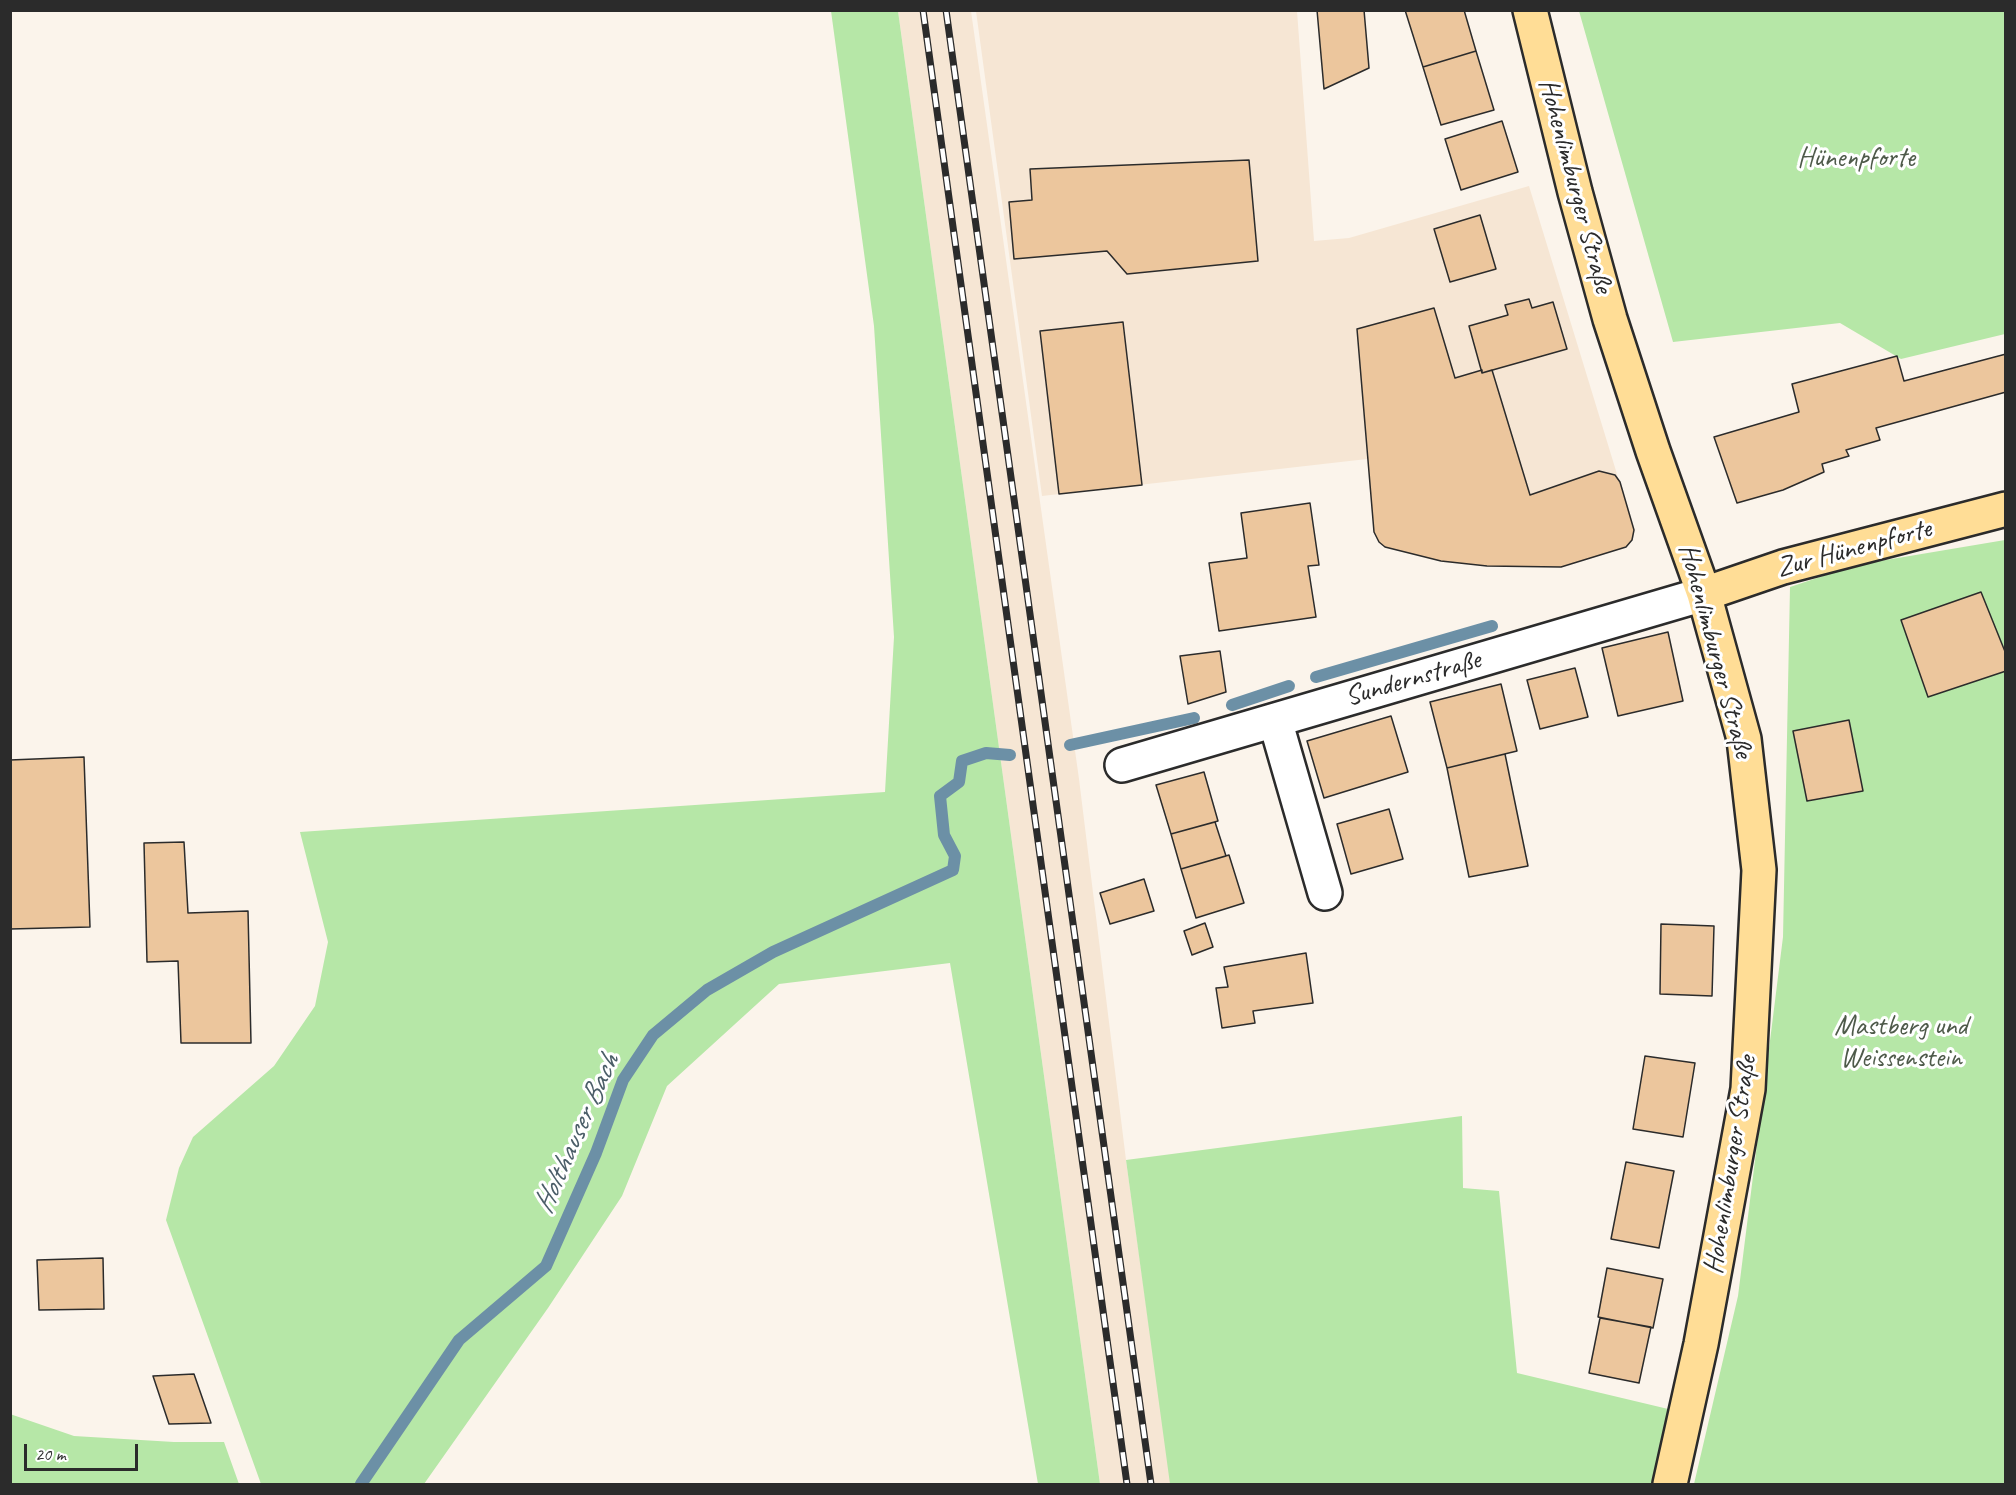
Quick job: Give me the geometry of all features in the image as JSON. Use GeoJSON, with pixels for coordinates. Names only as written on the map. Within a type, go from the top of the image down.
{"type":"FeatureCollection","features":[{"type":"Feature","properties":{"kind":"main road","name":"Hohenlimburger Straße"},"geometry":{"type":"LineString","coordinates":[[1530,10],[1575,192],[1610,320],[1653,451],[1704,594],[1743,739],[1759,870],[1748,1089],[1701,1344],[1670,1485]]}},
{"type":"Feature","properties":{"kind":"main road","name":"Zur Hünenpforte"},"geometry":{"type":"LineString","coordinates":[[1704,594],[1783,567],[2006,509]]}},
{"type":"Feature","properties":{"kind":"street","name":"Sundernstraße"},"geometry":{"type":"LineString","coordinates":[[1122,765],[1704,594]]}},
{"type":"Feature","properties":{"kind":"street"},"geometry":{"type":"LineString","coordinates":[[1275,720],[1324,893]]}},
{"type":"Feature","properties":{"kind":"shaded area"},"geometry":{"type":"Polygon","coordinates":[[[898,11],[971,11],[1079,779],[1126,1160],[1171,1484],[1100,1484],[898,11]]]}},
{"type":"Feature","properties":{"kind":"shaded area"},"geometry":{"type":"Polygon","coordinates":[[[976,11],[1297,11],[1314,241],[1349,238],[1529,186],[1631,520],[1632,540],[1626,547],[1561,567],[1385,547],[1379,542],[1374,532],[1367,459],[1042,496],[976,11]]]}},
{"type":"Feature","properties":{"kind":"green space"},"geometry":{"type":"Polygon","coordinates":[[[831,11],[898,11],[1100,1484],[1038,1484],[950,963],[779,984],[667,1086],[622,1196],[548,1308],[424,1484],[261,1484],[166,1220],[179,1168],[193,1137],[274,1066],[315,1006],[328,942],[300,832],[885,792],[894,637],[874,326],[831,11]]]}},
{"type":"Feature","properties":{"kind":"green space","name":"Hünenpforte"},"geometry":{"type":"Polygon","coordinates":[[[1579,11],[2005,11],[2005,334],[1901,359],[1840,323],[1673,342],[1579,11]]]}},
{"type":"Feature","properties":{"kind":"green space","name":"Mastberg und Weissenstein"},"geometry":{"type":"Polygon","coordinates":[[[2005,540],[2005,1484],[1694,1484],[1738,1296],[1783,937],[1790,587],[1856,565],[2005,540]]]}},
{"type":"Feature","properties":{"kind":"green space"},"geometry":{"type":"Polygon","coordinates":[[[1462,1116],[1463,1188],[1499,1191],[1517,1373],[1685,1413],[1670,1484],[1170,1484],[1126,1160],[1462,1116]]]}},
{"type":"Feature","properties":{"kind":"green space"},"geometry":{"type":"Polygon","coordinates":[[[10,1414],[74,1436],[174,1442],[224,1442],[239,1484],[11,1484],[10,1414]]]}},
{"type":"Feature","properties":{"kind":"building"},"geometry":{"type":"Polygon","coordinates":[[[1317,10],[1364,10],[1369,68],[1324,89],[1317,10]]]}},
{"type":"Feature","properties":{"kind":"building"},"geometry":{"type":"Polygon","coordinates":[[[1405,10],[1464,10],[1476,51],[1423,67],[1405,10]]]}},
{"type":"Feature","properties":{"kind":"building"},"geometry":{"type":"Polygon","coordinates":[[[1476,51],[1494,110],[1441,125],[1423,67],[1476,51]]]}},
{"type":"Feature","properties":{"kind":"building"},"geometry":{"type":"Polygon","coordinates":[[[1502,121],[1518,172],[1461,190],[1445,139],[1502,121]]]}},
{"type":"Feature","properties":{"kind":"building"},"geometry":{"type":"Polygon","coordinates":[[[1249,160],[1258,261],[1127,274],[1107,251],[1014,259],[1009,202],[1032,200],[1030,169],[1249,160]]]}},
{"type":"Feature","properties":{"kind":"building"},"geometry":{"type":"Polygon","coordinates":[[[1480,215],[1496,269],[1450,282],[1434,229],[1480,215]]]}},
{"type":"Feature","properties":{"kind":"building"},"geometry":{"type":"Polygon","coordinates":[[[1529,299],[1532,308],[1553,302],[1567,349],[1482,373],[1469,326],[1508,315],[1505,305],[1529,299]]]}},
{"type":"Feature","properties":{"kind":"building"},"geometry":{"type":"Polygon","coordinates":[[[1434,308],[1455,378],[1482,370],[1482,373],[1492,370],[1530,495],[1599,471],[1615,475],[1620,482],[1634,530],[1632,540],[1626,547],[1561,567],[1487,566],[1441,561],[1385,547],[1379,542],[1374,532],[1357,329],[1434,308]]]}},
{"type":"Feature","properties":{"kind":"building"},"geometry":{"type":"Polygon","coordinates":[[[1123,322],[1142,485],[1059,494],[1040,331],[1123,322]]]}},
{"type":"Feature","properties":{"kind":"building"},"geometry":{"type":"Polygon","coordinates":[[[2006,354],[2006,392],[1876,428],[1880,440],[1846,450],[1849,456],[1822,464],[1824,472],[1783,490],[1737,503],[1714,437],[1799,412],[1792,384],[1897,356],[1904,381],[2006,354]]]}},
{"type":"Feature","properties":{"kind":"building"},"geometry":{"type":"Polygon","coordinates":[[[1310,503],[1319,565],[1308,566],[1316,617],[1219,631],[1209,563],[1247,558],[1241,513],[1310,503]]]}},
{"type":"Feature","properties":{"kind":"building"},"geometry":{"type":"Polygon","coordinates":[[[1981,592],[2006,654],[2006,671],[1928,697],[1901,620],[1981,592]]]}},
{"type":"Feature","properties":{"kind":"building"},"geometry":{"type":"Polygon","coordinates":[[[1668,632],[1683,701],[1618,716],[1602,648],[1668,632]]]}},
{"type":"Feature","properties":{"kind":"building"},"geometry":{"type":"Polygon","coordinates":[[[1220,651],[1226,692],[1188,704],[1180,656],[1220,651]]]}},
{"type":"Feature","properties":{"kind":"building"},"geometry":{"type":"Polygon","coordinates":[[[1575,668],[1588,717],[1540,729],[1527,680],[1575,668]]]}},
{"type":"Feature","properties":{"kind":"building"},"geometry":{"type":"Polygon","coordinates":[[[1501,684],[1517,751],[1447,768],[1430,702],[1501,684]]]}},
{"type":"Feature","properties":{"kind":"building"},"geometry":{"type":"Polygon","coordinates":[[[1391,716],[1408,772],[1324,798],[1307,741],[1391,716]]]}},
{"type":"Feature","properties":{"kind":"building"},"geometry":{"type":"Polygon","coordinates":[[[1849,720],[1863,791],[1807,801],[1793,731],[1849,720]]]}},
{"type":"Feature","properties":{"kind":"building"},"geometry":{"type":"Polygon","coordinates":[[[1505,754],[1528,866],[1469,877],[1447,768],[1505,754]]]}},
{"type":"Feature","properties":{"kind":"building"},"geometry":{"type":"Polygon","coordinates":[[[84,757],[90,927],[10,929],[10,760],[84,757]]]}},
{"type":"Feature","properties":{"kind":"building"},"geometry":{"type":"Polygon","coordinates":[[[1204,772],[1218,821],[1171,834],[1156,785],[1204,772]]]}},
{"type":"Feature","properties":{"kind":"building"},"geometry":{"type":"Polygon","coordinates":[[[1389,809],[1403,859],[1351,874],[1337,824],[1389,809]]]}},
{"type":"Feature","properties":{"kind":"building"},"geometry":{"type":"Polygon","coordinates":[[[1215,822],[1226,856],[1181,869],[1171,834],[1215,822]]]}},
{"type":"Feature","properties":{"kind":"building"},"geometry":{"type":"Polygon","coordinates":[[[184,842],[188,913],[248,911],[251,1043],[181,1043],[178,961],[147,962],[144,843],[184,842]]]}},
{"type":"Feature","properties":{"kind":"building"},"geometry":{"type":"Polygon","coordinates":[[[1229,855],[1244,903],[1196,918],[1181,869],[1229,855]]]}},
{"type":"Feature","properties":{"kind":"building"},"geometry":{"type":"Polygon","coordinates":[[[1144,879],[1154,911],[1110,924],[1100,893],[1144,879]]]}},
{"type":"Feature","properties":{"kind":"building"},"geometry":{"type":"Polygon","coordinates":[[[1205,923],[1213,947],[1192,955],[1184,931],[1205,923]]]}},
{"type":"Feature","properties":{"kind":"building"},"geometry":{"type":"Polygon","coordinates":[[[1661,924],[1714,926],[1712,996],[1660,994],[1661,924]]]}},
{"type":"Feature","properties":{"kind":"building"},"geometry":{"type":"Polygon","coordinates":[[[1306,953],[1313,1003],[1253,1011],[1255,1023],[1222,1028],[1216,988],[1228,987],[1224,967],[1306,953]]]}},
{"type":"Feature","properties":{"kind":"building"},"geometry":{"type":"Polygon","coordinates":[[[1645,1056],[1695,1063],[1683,1137],[1633,1129],[1645,1056]]]}},
{"type":"Feature","properties":{"kind":"building"},"geometry":{"type":"Polygon","coordinates":[[[1626,1162],[1674,1171],[1659,1248],[1611,1239],[1626,1162]]]}},
{"type":"Feature","properties":{"kind":"building"},"geometry":{"type":"Polygon","coordinates":[[[103,1258],[104,1309],[39,1310],[37,1260],[103,1258]]]}},
{"type":"Feature","properties":{"kind":"building"},"geometry":{"type":"Polygon","coordinates":[[[1607,1268],[1663,1279],[1653,1328],[1598,1317],[1607,1268]]]}},
{"type":"Feature","properties":{"kind":"building"},"geometry":{"type":"Polygon","coordinates":[[[1600,1318],[1651,1327],[1639,1383],[1589,1373],[1600,1318]]]}},
{"type":"Feature","properties":{"kind":"building"},"geometry":{"type":"Polygon","coordinates":[[[194,1374],[211,1423],[169,1424],[153,1376],[194,1374]]]}},
{"type":"Feature","properties":{"kind":"waterway","name":"Holthauser Bach"},"geometry":{"type":"LineString","coordinates":[[1316,677],[1492,626]]}},
{"type":"Feature","properties":{"kind":"waterway","name":"Holthauser Bach"},"geometry":{"type":"LineString","coordinates":[[1232,705],[1289,686]]}},
{"type":"Feature","properties":{"kind":"waterway","name":"Holthauser Bach"},"geometry":{"type":"LineString","coordinates":[[1070,745],[1194,718]]}},
{"type":"Feature","properties":{"kind":"waterway","name":"Holthauser Bach"},"geometry":{"type":"LineString","coordinates":[[361,1484],[459,1340],[546,1266],[596,1153],[623,1080],[653,1035],[707,990],[773,952],[953,870],[955,856],[944,835],[940,796],[959,782],[962,761],[986,753],[1010,755]]}},
{"type":"Feature","properties":{"kind":"railway"},"geometry":{"type":"LineString","coordinates":[[923,10],[1127,1484]]}},
{"type":"Feature","properties":{"kind":"railway"},"geometry":{"type":"LineString","coordinates":[[946,10],[1151,1484]]}}]}
